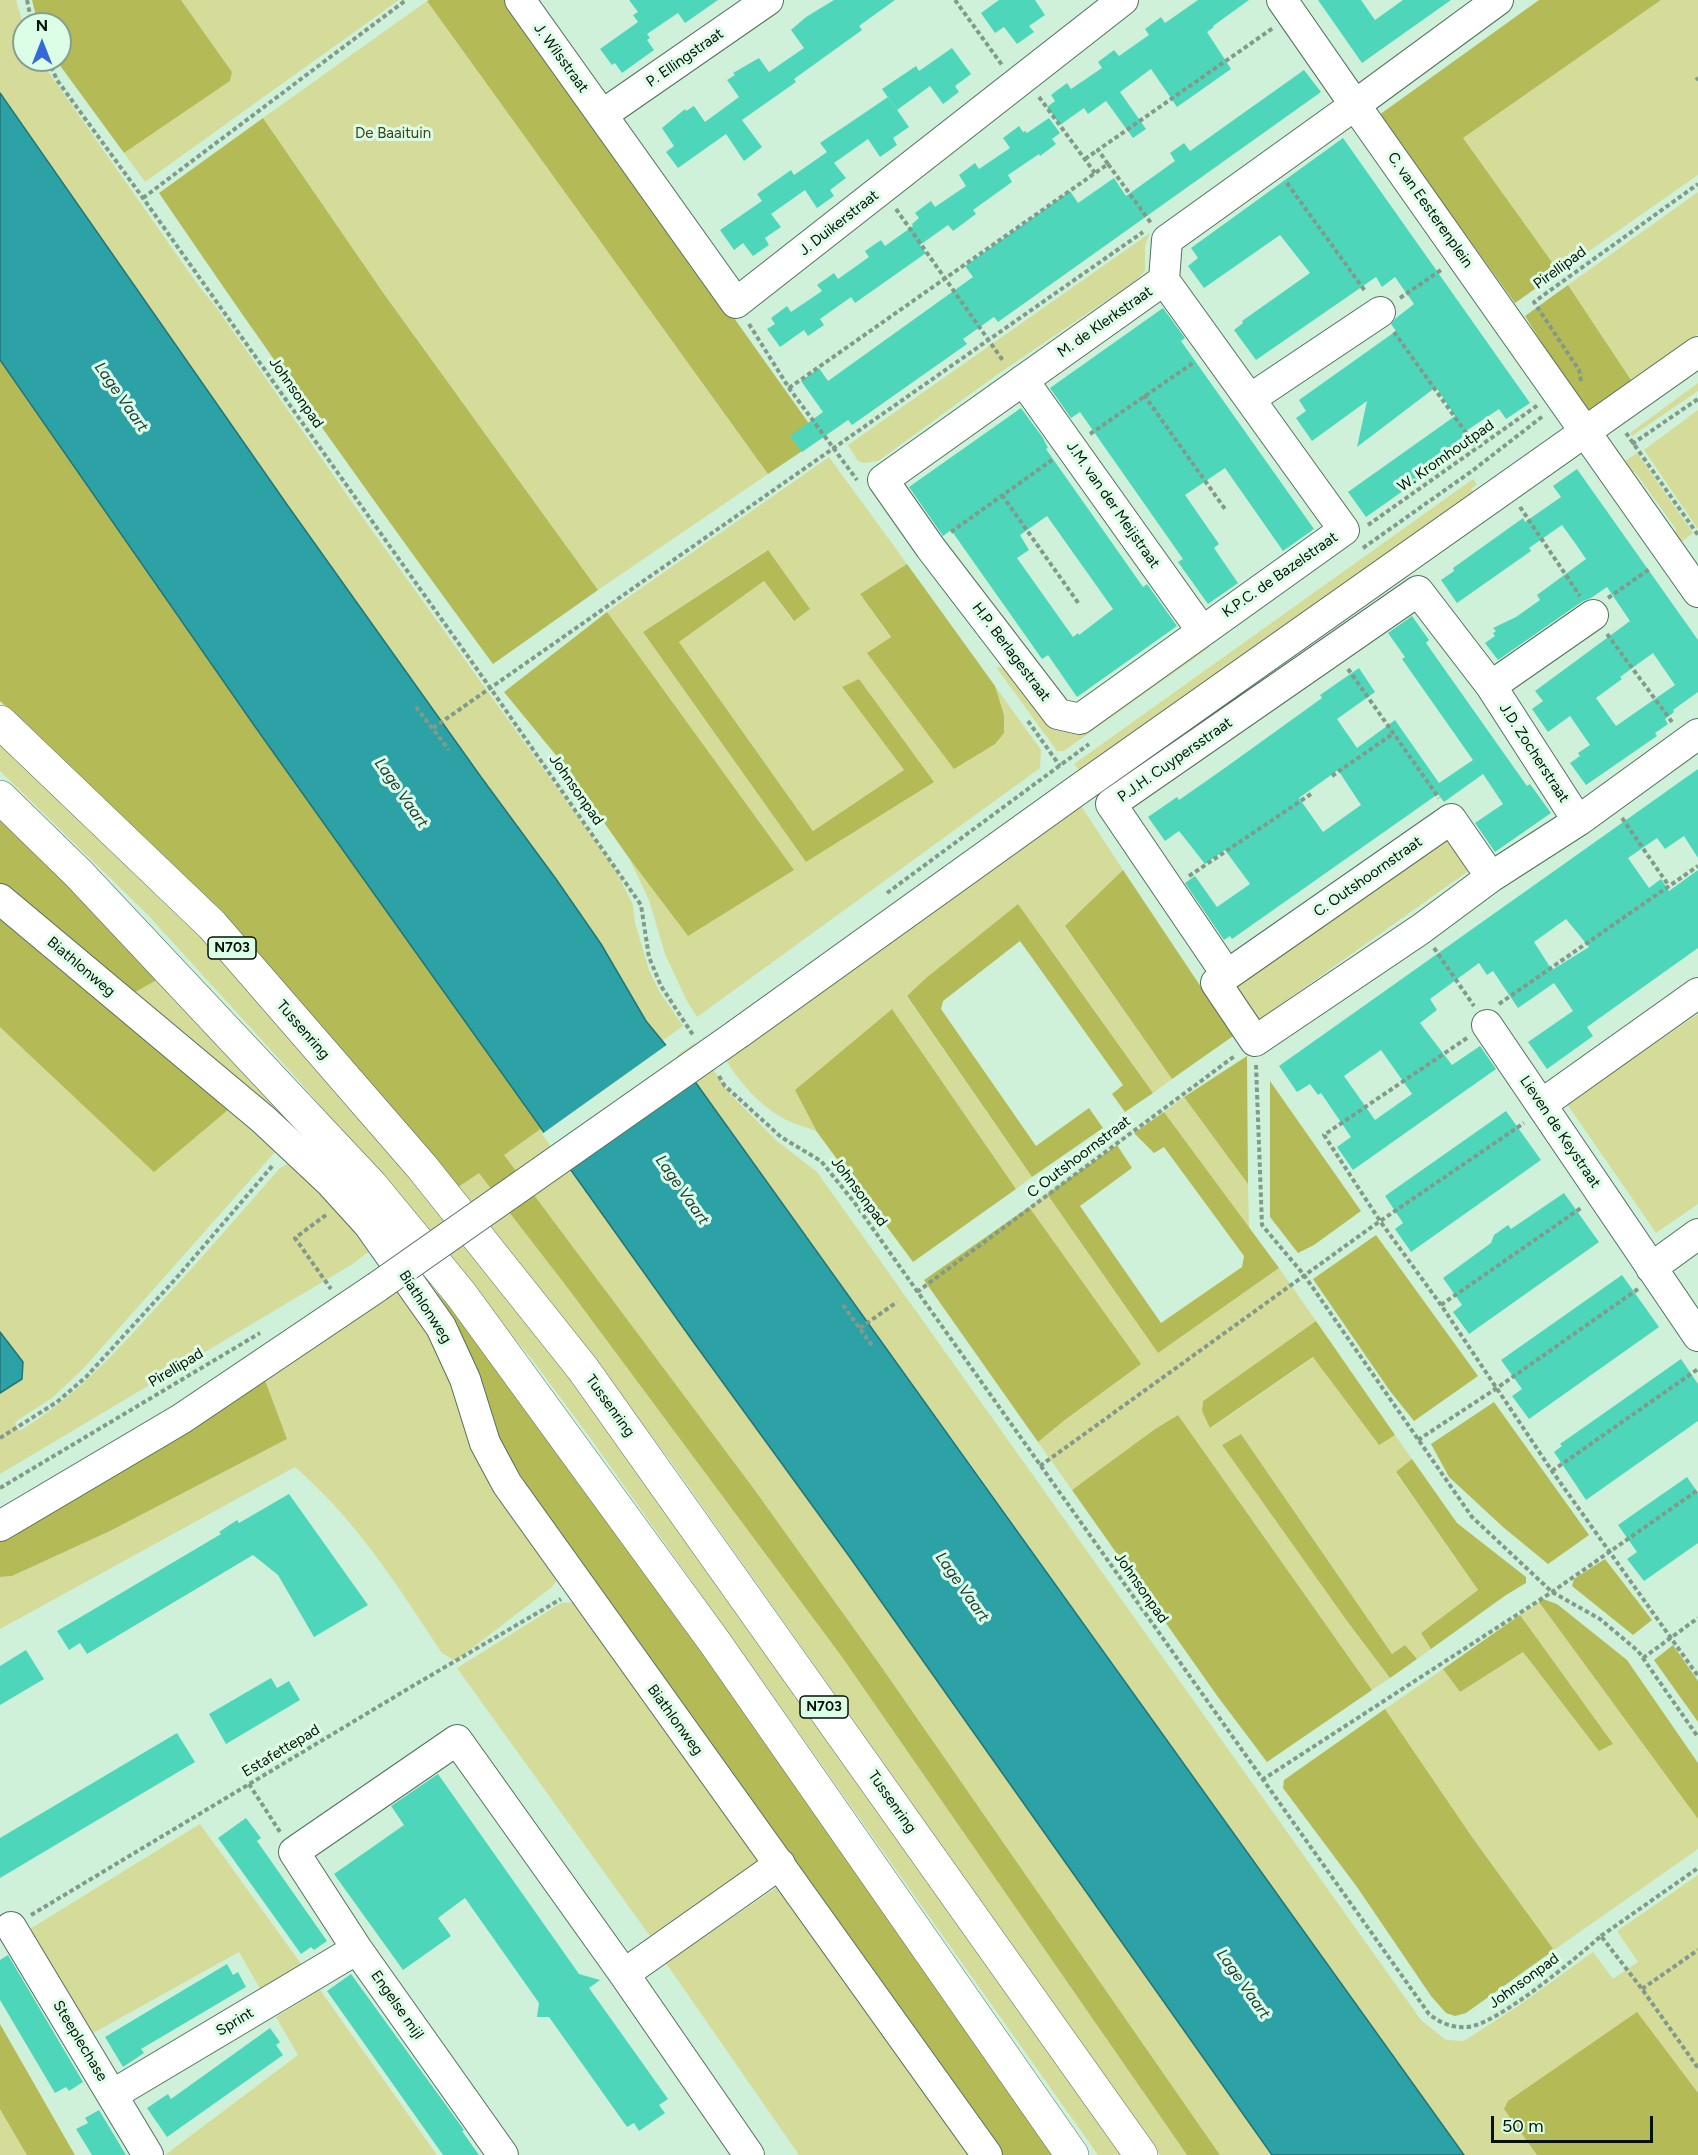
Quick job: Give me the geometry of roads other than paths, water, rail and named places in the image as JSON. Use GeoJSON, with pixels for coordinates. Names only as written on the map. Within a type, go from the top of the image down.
{"type":"FeatureCollection","features":[{"type":"Feature","properties":{"kind":"highway","name":"Tussenring"},"geometry":{"type":"LineString","coordinates":[[0,722],[212,925],[422,1167],[583,1369],[1141,2155]]}},
{"type":"Feature","properties":{"kind":"highway"},"geometry":{"type":"LineString","coordinates":[[0,797],[79,874],[371,1185],[460,1293],[716,1644],[1072,2155]]}},
{"type":"Feature","properties":{"kind":"street","name":"J. Wilsstraat"},"geometry":{"type":"LineString","coordinates":[[520,0],[602,115]]}},
{"type":"Feature","properties":{"kind":"street","name":"P. Ellingstraat"},"geometry":{"type":"LineString","coordinates":[[602,115],[768,0]]}},
{"type":"Feature","properties":{"kind":"street","name":"J. Duikerstraat"},"geometry":{"type":"LineString","coordinates":[[602,115],[736,303],[1123,0]]}},
{"type":"Feature","properties":{"kind":"street"},"geometry":{"type":"LineString","coordinates":[[1355,105],[1498,0]]}},
{"type":"Feature","properties":{"kind":"street","name":"C. van Eesterenplein"},"geometry":{"type":"LineString","coordinates":[[1287,8],[1698,592]]}},
{"type":"Feature","properties":{"kind":"street","name":"M. de Klerkstraat"},"geometry":{"type":"LineString","coordinates":[[883,480],[1164,280],[1167,240],[1355,105]]}},
{"type":"Feature","properties":{"kind":"street","name":"K.P.C. de Bazelstraat"},"geometry":{"type":"LineString","coordinates":[[1164,280],[1344,530],[1202,631]]}},
{"type":"Feature","properties":{"kind":"street"},"geometry":{"type":"LineString","coordinates":[[1250,399],[1380,312]]}},
{"type":"Feature","properties":{"kind":"street"},"geometry":{"type":"LineString","coordinates":[[0,1526],[181,1419],[377,1287],[740,1033],[1698,352]]}},
{"type":"Feature","properties":{"kind":"street","name":"J.M. van der Meijstraat"},"geometry":{"type":"LineString","coordinates":[[1021,381],[1202,631]]}},
{"type":"Feature","properties":{"kind":"street","name":"H.P. Berlagestraat"},"geometry":{"type":"LineString","coordinates":[[883,480],[930,547],[1058,714],[1080,719],[1202,631]]}},
{"type":"Feature","properties":{"kind":"street","name":"P.J.H. Cuypersstraat"},"geometry":{"type":"LineString","coordinates":[[1227,975],[1111,804],[1418,591]]}},
{"type":"Feature","properties":{"kind":"street","name":"J.D. Zocherstraat"},"geometry":{"type":"LineString","coordinates":[[1418,591],[1491,686],[1578,821]]}},
{"type":"Feature","properties":{"kind":"street"},"geometry":{"type":"LineString","coordinates":[[1491,686],[1596,610]]}},
{"type":"Feature","properties":{"kind":"street"},"geometry":{"type":"LineString","coordinates":[[1227,975],[1216,983],[1255,1041],[1421,928],[1491,877],[1578,821],[1698,734]]}},
{"type":"Feature","properties":{"kind":"street","name":"C. Outshoornstraat"},"geometry":{"type":"LineString","coordinates":[[1227,975],[1451,819],[1491,877]]}},
{"type":"Feature","properties":{"kind":"street","name":"Biathlonweg"},"geometry":{"type":"LineString","coordinates":[[0,899],[264,1120],[329,1181],[369,1225],[441,1327],[465,1379],[485,1443],[503,1477],[987,2155]]}},
{"type":"Feature","properties":{"kind":"street"},"geometry":{"type":"LineString","coordinates":[[1543,1106],[1698,993]]}},
{"type":"Feature","properties":{"kind":"street","name":"Lieven de Keystraat"},"geometry":{"type":"LineString","coordinates":[[1484,1020],[1698,1336]]}},
{"type":"Feature","properties":{"kind":"street"},"geometry":{"type":"LineString","coordinates":[[1654,1272],[1698,1234]]}},
{"type":"Feature","properties":{"kind":"street","name":"Engelse mijl"},"geometry":{"type":"LineString","coordinates":[[503,2155],[357,1949],[294,1852],[457,1740],[624,1974]]}},
{"type":"Feature","properties":{"kind":"street"},"geometry":{"type":"LineString","coordinates":[[749,2155],[624,1974],[780,1864]]}},
{"type":"Feature","properties":{"kind":"street","name":"Steeplechase"},"geometry":{"type":"LineString","coordinates":[[11,1927],[148,2155]]}},
{"type":"Feature","properties":{"kind":"street","name":"Sprint"},"geometry":{"type":"LineString","coordinates":[[112,2095],[357,1949]]}},
{"type":"Feature","properties":{"kind":"water","name":"Lage Vaart"},"geometry":{"type":"Polygon","coordinates":[[[0,93],[288,506],[556,879],[601,944],[646,1021],[691,1076],[1464,2155],[1272,2155],[849,1556],[692,1340],[256,728],[0,360],[0,93]]]}},
{"type":"Feature","properties":{"kind":"water"},"geometry":{"type":"Polygon","coordinates":[[[0,1332],[23,1362],[22,1379],[0,1393],[0,1332]]]}},
{"type":"Feature","properties":{"kind":"park label","name":"De Baaituin"},"geometry":{"type":"Point","coordinates":[393,134]}}]}
